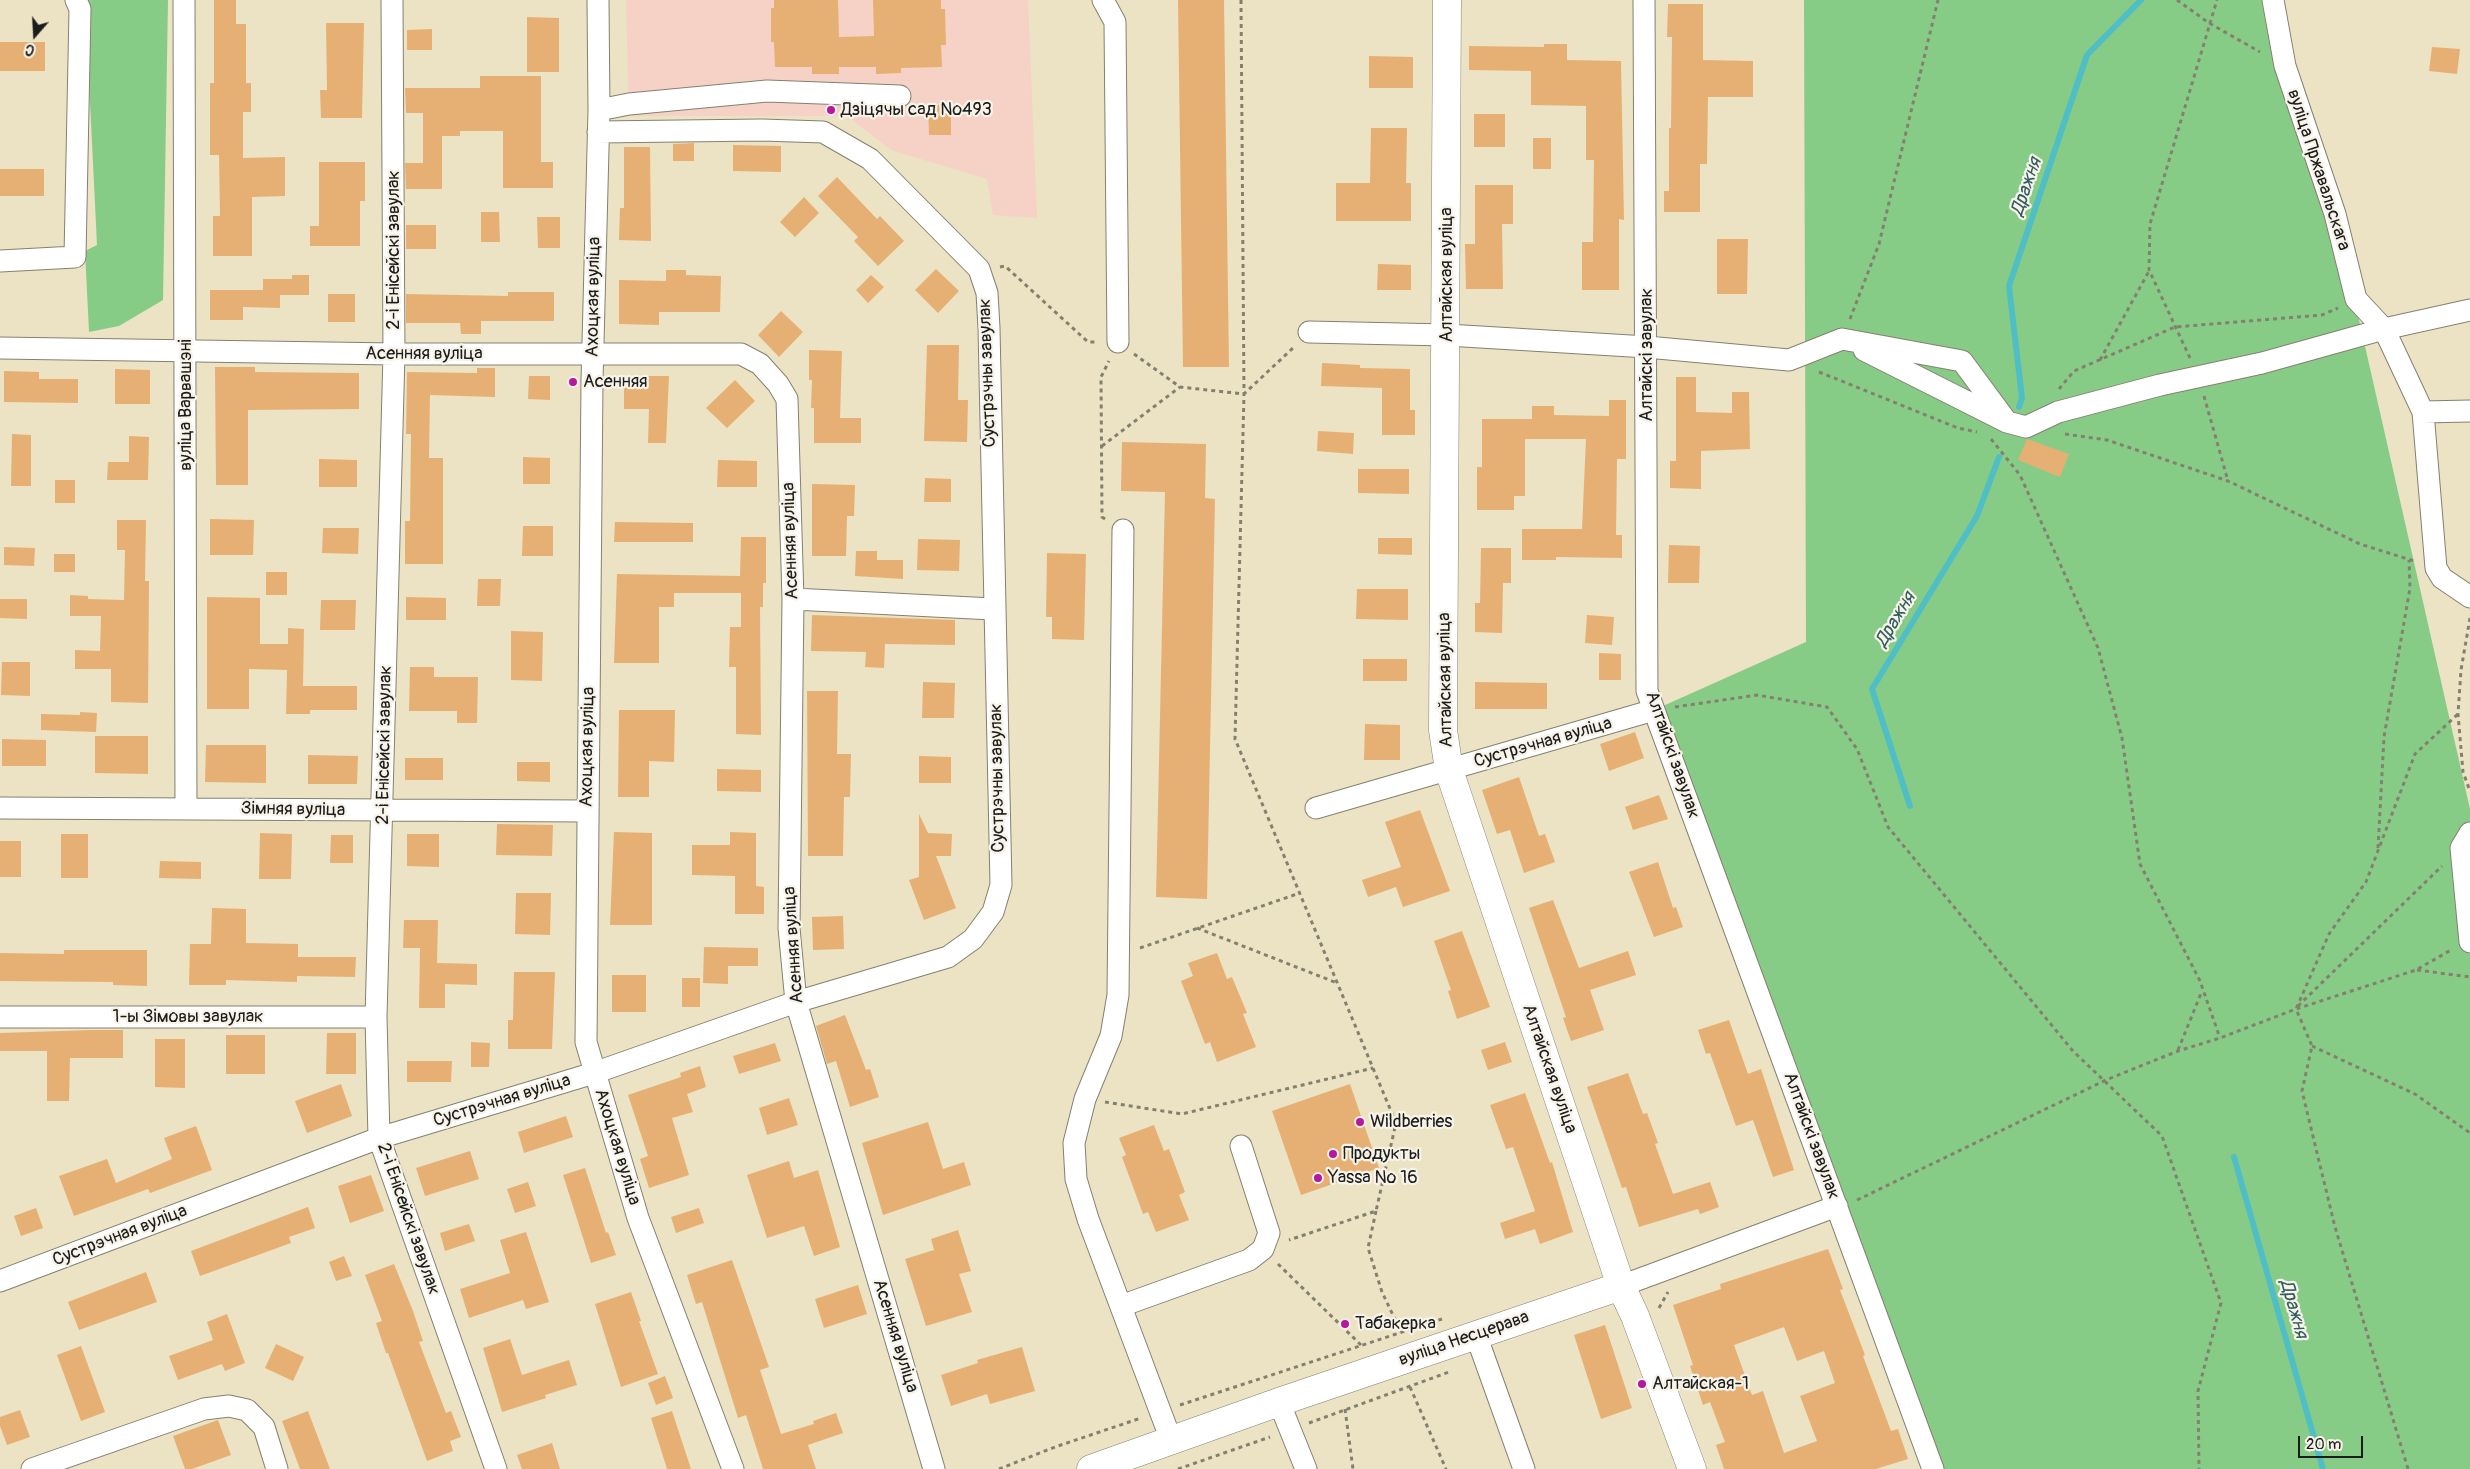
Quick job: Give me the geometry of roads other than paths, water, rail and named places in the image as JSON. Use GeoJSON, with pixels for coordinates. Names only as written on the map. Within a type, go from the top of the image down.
{"type":"FeatureCollection","features":[{"type":"Feature","properties":{"kind":"main road","name":"Алтайская вуліца"},"geometry":{"type":"LineString","coordinates":[[1447,0],[1447,335],[1443,730],[1449,770],[1621,1286],[1635,1316],[1692,1469]]}},
{"type":"Feature","properties":{"kind":"main road","name":"вуліца Несцерава"},"geometry":{"type":"LineString","coordinates":[[1091,1469],[1279,1402],[1480,1347],[1621,1286]]}},
{"type":"Feature","properties":{"kind":"street"},"geometry":{"type":"LineString","coordinates":[[0,261],[75,257],[80,9],[76,0]]}},
{"type":"Feature","properties":{"kind":"street","name":"вуліца Варвашэні"},"geometry":{"type":"LineString","coordinates":[[184,0],[186,809]]}},
{"type":"Feature","properties":{"kind":"street","name":"2-і Енісейскі завулак"},"geometry":{"type":"LineString","coordinates":[[392,0],[394,354],[376,1017],[379,1138],[496,1469]]}},
{"type":"Feature","properties":{"kind":"street","name":"Ахоцкая вуліца"},"geometry":{"type":"LineString","coordinates":[[598,0],[598,132],[587,811],[586,1042],[638,1218],[732,1469]]}},
{"type":"Feature","properties":{"kind":"street"},"geometry":{"type":"LineString","coordinates":[[1103,0],[1115,22],[1118,342]]}},
{"type":"Feature","properties":{"kind":"street","name":"Алтайскі завулак"},"geometry":{"type":"LineString","coordinates":[[1644,0],[1647,691],[1933,1469]]}},
{"type":"Feature","properties":{"kind":"street","name":"вуліца Пржавальскага"},"geometry":{"type":"LineString","coordinates":[[2273,0],[2285,66],[2334,214],[2356,299],[2384,329],[2423,412]]}},
{"type":"Feature","properties":{"kind":"street"},"geometry":{"type":"LineString","coordinates":[[598,110],[629,104],[767,91],[900,96]]}},
{"type":"Feature","properties":{"kind":"street","name":"Сустрэчны завулак"},"geometry":{"type":"LineString","coordinates":[[598,132],[762,130],[823,132],[870,159],[979,269],[987,293],[989,328],[993,609],[1001,885],[993,912]]}},
{"type":"Feature","properties":{"kind":"street"},"geometry":{"type":"LineString","coordinates":[[1842,339],[2007,422],[2026,428],[2058,412],[2262,363],[2384,329],[2470,310]]}},
{"type":"Feature","properties":{"kind":"street"},"geometry":{"type":"LineString","coordinates":[[1309,332],[1447,335],[1647,347],[1789,360],[1842,339],[1962,361],[2007,422]]}},
{"type":"Feature","properties":{"kind":"street","name":"Асенняя вуліца"},"geometry":{"type":"LineString","coordinates":[[0,348],[394,354],[741,354],[760,364],[778,384],[787,399],[793,599],[789,928],[796,1002],[934,1469]]}},
{"type":"Feature","properties":{"kind":"street"},"geometry":{"type":"LineString","coordinates":[[2470,411],[2423,412],[2436,568],[2442,578],[2470,597]]}},
{"type":"Feature","properties":{"kind":"street"},"geometry":{"type":"LineString","coordinates":[[1123,530],[1118,995],[1111,1036],[1086,1099],[1074,1143],[1076,1179],[1088,1219],[1171,1440]]}},
{"type":"Feature","properties":{"kind":"street"},"geometry":{"type":"LineString","coordinates":[[793,599],[993,609]]}},
{"type":"Feature","properties":{"kind":"street","name":"Сустрэчная вуліца"},"geometry":{"type":"LineString","coordinates":[[1316,808],[1654,710]]}},
{"type":"Feature","properties":{"kind":"street","name":"Зімняя вуліца"},"geometry":{"type":"LineString","coordinates":[[0,808],[587,811]]}},
{"type":"Feature","properties":{"kind":"street"},"geometry":{"type":"LineString","coordinates":[[2466,840],[2470,941]]}},
{"type":"Feature","properties":{"kind":"street","name":"Сустрэчная вуліца"},"geometry":{"type":"LineString","coordinates":[[0,1280],[379,1138],[594,1073],[796,1002],[948,956],[973,939],[993,912]]}},
{"type":"Feature","properties":{"kind":"street","name":"1-ы Зімовы завулак"},"geometry":{"type":"LineString","coordinates":[[0,1017],[376,1017]]}},
{"type":"Feature","properties":{"kind":"street"},"geometry":{"type":"LineString","coordinates":[[1121,1306],[1249,1260],[1263,1249],[1269,1233],[1241,1146]]}},
{"type":"Feature","properties":{"kind":"street","name":"вуліца Несцерава"},"geometry":{"type":"LineString","coordinates":[[1621,1286],[1837,1206]]}},
{"type":"Feature","properties":{"kind":"street"},"geometry":{"type":"LineString","coordinates":[[1480,1347],[1524,1469]]}},
{"type":"Feature","properties":{"kind":"street"},"geometry":{"type":"LineString","coordinates":[[1279,1402],[1306,1469]]}},
{"type":"Feature","properties":{"kind":"street"},"geometry":{"type":"LineString","coordinates":[[32,1469],[204,1409],[229,1406],[247,1410],[264,1427],[277,1469]]}},
{"type":"Feature","properties":{"kind":"waterway","name":"Дражня"},"geometry":{"type":"LineString","coordinates":[[2019,407],[2022,398],[2009,286],[2087,55],[2141,0]]}},
{"type":"Feature","properties":{"kind":"waterway","name":"Дражня"},"geometry":{"type":"LineString","coordinates":[[1910,806],[1872,689],[1977,516],[1999,457]]}},
{"type":"Feature","properties":{"kind":"waterway","name":"Дражня"},"geometry":{"type":"LineString","coordinates":[[2234,1157],[2323,1469]]}},
{"type":"Feature","properties":{"kind":"place","name":"Дзіцячы сад №493"},"geometry":{"type":"Point","coordinates":[831,110]}},
{"type":"Feature","properties":{"kind":"place","name":"Асенняя"},"geometry":{"type":"Point","coordinates":[573,382]}},
{"type":"Feature","properties":{"kind":"place","name":"Wildberries"},"geometry":{"type":"Point","coordinates":[1360,1122]}},
{"type":"Feature","properties":{"kind":"place","name":"Продукты"},"geometry":{"type":"Point","coordinates":[1333,1154]}},
{"type":"Feature","properties":{"kind":"place","name":"Yassa № 16"},"geometry":{"type":"Point","coordinates":[1318,1178]}},
{"type":"Feature","properties":{"kind":"place","name":"Табакерка"},"geometry":{"type":"Point","coordinates":[1345,1324]}},
{"type":"Feature","properties":{"kind":"place","name":"Алтайская-1"},"geometry":{"type":"Point","coordinates":[1642,1384]}}]}
